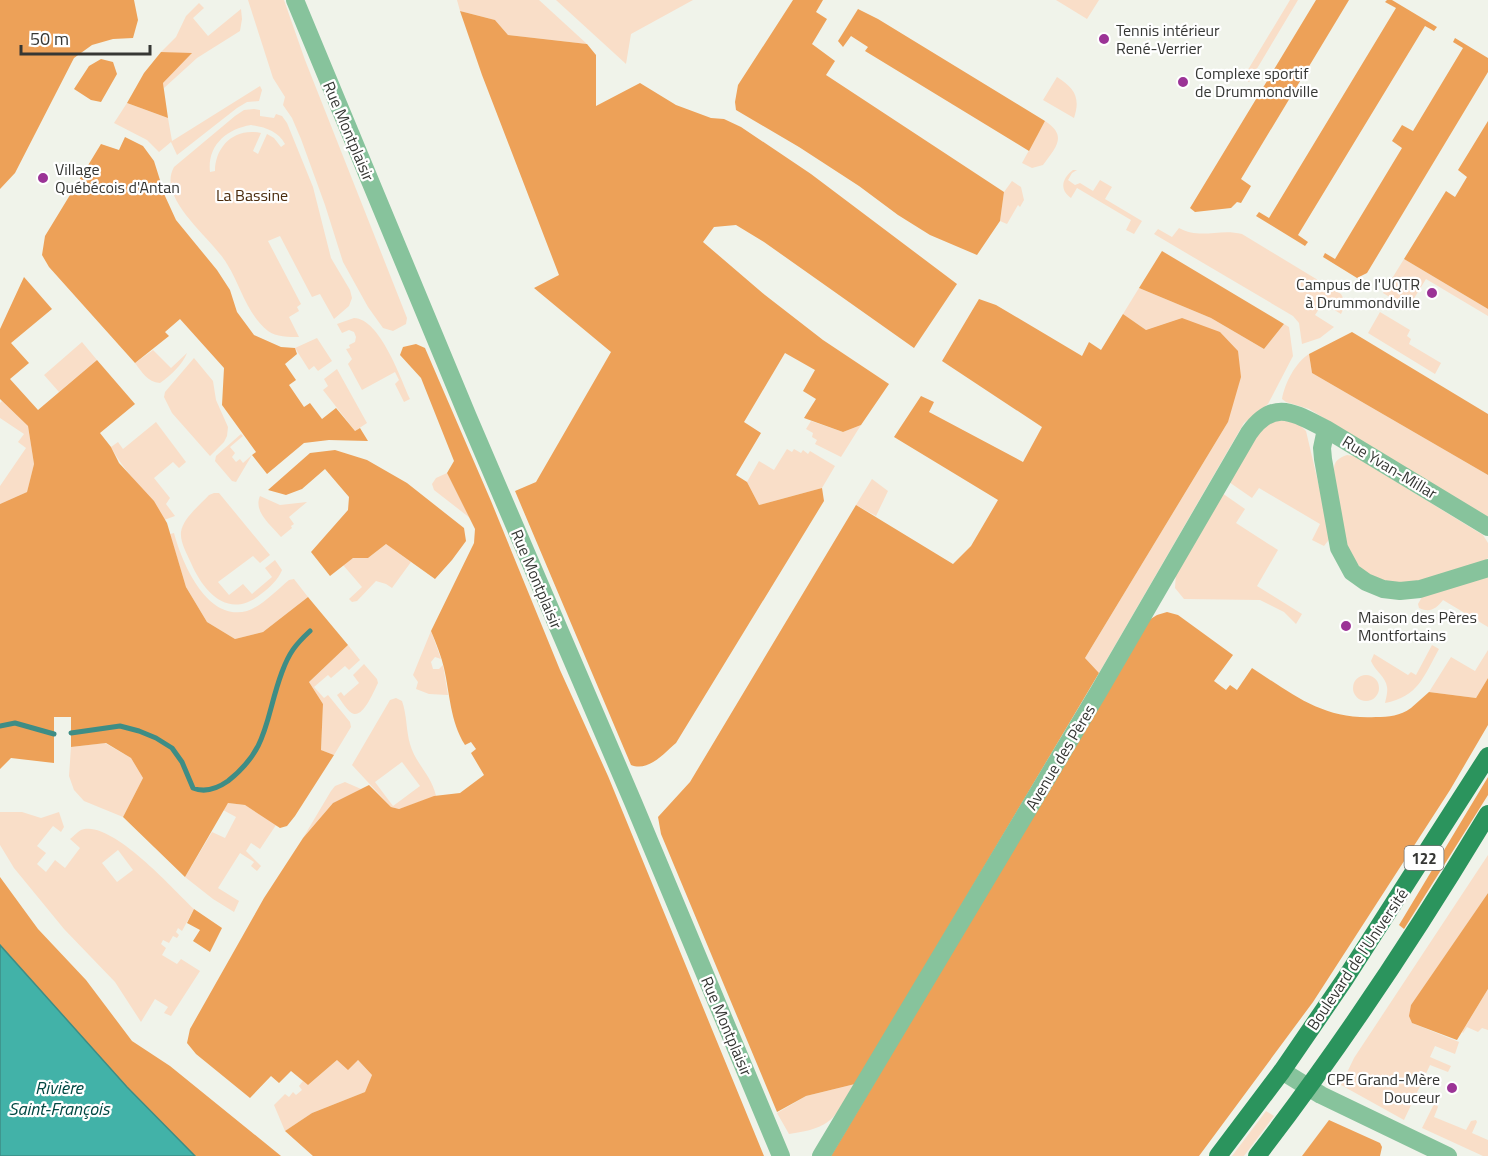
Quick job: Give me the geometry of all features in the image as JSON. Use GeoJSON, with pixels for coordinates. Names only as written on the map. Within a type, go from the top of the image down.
{"type":"FeatureCollection","features":[{"type":"Feature","properties":{"kind":"main road","name":"Boulevard de l'Université"},"geometry":{"type":"LineString","coordinates":[[1218,1156],[1282,1071],[1391,909],[1488,756]]}},
{"type":"Feature","properties":{"kind":"main road","name":"Boulevard de l'Université"},"geometry":{"type":"LineString","coordinates":[[1257,1156],[1308,1088],[1395,962],[1488,814]]}},
{"type":"Feature","properties":{"kind":"street","name":"Rue Montplaisir"},"geometry":{"type":"LineString","coordinates":[[295,0],[468,417],[782,1156]]}},
{"type":"Feature","properties":{"kind":"street","name":"Avenue des Pères"},"geometry":{"type":"LineString","coordinates":[[821,1156],[1099,691],[1249,433],[1266,415],[1286,410],[1326,429]]}},
{"type":"Feature","properties":{"kind":"street","name":"Rue Yvan-Millar"},"geometry":{"type":"LineString","coordinates":[[1488,527],[1326,429],[1323,448],[1325,470],[1339,548],[1352,572],[1366,582],[1383,589],[1400,591],[1420,590],[1488,568]]}},
{"type":"Feature","properties":{"kind":"street"},"geometry":{"type":"LineString","coordinates":[[1282,1071],[1308,1088],[1448,1156]]}},
{"type":"Feature","properties":{"kind":"green space"},"geometry":{"type":"Polygon","coordinates":[[[248,0],[284,0],[305,60],[407,318],[406,324],[393,331],[383,328],[368,307],[343,262],[301,139],[292,118],[283,105],[285,97],[273,78],[248,0]]]}},
{"type":"Feature","properties":{"kind":"green space"},"geometry":{"type":"Polygon","coordinates":[[[457,0],[539,0],[587,44],[508,35],[495,20],[460,11],[457,0]]]}},
{"type":"Feature","properties":{"kind":"green space"},"geometry":{"type":"Polygon","coordinates":[[[556,0],[693,0],[631,34],[626,64],[556,0]]]}},
{"type":"Feature","properties":{"kind":"green space"},"geometry":{"type":"Polygon","coordinates":[[[1056,0],[1099,0],[1087,19],[1056,0]]]}},
{"type":"Feature","properties":{"kind":"green space"},"geometry":{"type":"Polygon","coordinates":[[[1290,0],[1298,0],[1249,82],[1243,78],[1290,0]]]}},
{"type":"Feature","properties":{"kind":"green space"},"geometry":{"type":"Polygon","coordinates":[[[199,3],[204,8],[193,18],[208,36],[241,9],[240,31],[197,58],[164,88],[163,83],[191,54],[161,52],[176,37],[186,16],[199,3]]]}},
{"type":"Feature","properties":{"kind":"green space"},"geometry":{"type":"Polygon","coordinates":[[[1057,77],[1072,89],[1077,104],[1074,118],[1043,100],[1057,77]]]}},
{"type":"Feature","properties":{"kind":"green space"},"geometry":{"type":"Polygon","coordinates":[[[260,86],[262,90],[259,101],[247,102],[237,108],[177,155],[171,142],[159,152],[147,140],[114,123],[127,103],[168,118],[172,141],[260,86]]]}},
{"type":"Feature","properties":{"kind":"green space","name":"La Bassine"},"geometry":{"type":"Polygon","coordinates":[[[244,110],[260,110],[260,116],[274,118],[276,114],[282,116],[287,123],[313,187],[331,258],[350,290],[352,298],[349,306],[334,319],[320,294],[312,297],[280,236],[268,241],[301,304],[297,307],[299,311],[289,317],[299,337],[275,334],[260,324],[249,308],[227,264],[188,218],[173,192],[171,179],[174,167],[244,110]],[[251,125],[234,130],[220,140],[212,154],[210,172],[215,171],[219,154],[228,140],[243,133],[261,133],[253,151],[258,154],[267,134],[274,138],[281,147],[285,144],[275,133],[266,128],[251,125]]]}},
{"type":"Feature","properties":{"kind":"green space"},"geometry":{"type":"Polygon","coordinates":[[[1045,121],[1056,132],[1057,142],[1043,165],[1032,168],[1022,163],[1045,121]]]}},
{"type":"Feature","properties":{"kind":"green space"},"geometry":{"type":"Polygon","coordinates":[[[1073,170],[1077,170],[1068,180],[1075,185],[1080,183],[1093,191],[1100,180],[1112,187],[1105,199],[1142,221],[1134,234],[1126,230],[1131,220],[1077,188],[1071,198],[1067,195],[1063,184],[1073,170]]]}},
{"type":"Feature","properties":{"kind":"green space"},"geometry":{"type":"Polygon","coordinates":[[[1012,181],[1021,187],[1024,200],[1020,207],[1018,205],[1007,224],[1000,221],[1004,192],[1012,181]]]}},
{"type":"Feature","properties":{"kind":"green space"},"geometry":{"type":"Polygon","coordinates":[[[1179,228],[1203,234],[1226,232],[1242,234],[1341,294],[1344,304],[1341,314],[1323,303],[1315,315],[1334,327],[1320,338],[1302,344],[1299,323],[1293,316],[1154,234],[1158,229],[1172,237],[1179,228]]]}},
{"type":"Feature","properties":{"kind":"green space"},"geometry":{"type":"Polygon","coordinates":[[[1404,259],[1488,309],[1488,316],[1426,279],[1408,308],[1383,293],[1404,259]]]}},
{"type":"Feature","properties":{"kind":"green space"},"geometry":{"type":"Polygon","coordinates":[[[1139,288],[1211,318],[1264,349],[1284,324],[1289,327],[1293,356],[1268,404],[1244,423],[1099,673],[1085,658],[1228,422],[1182,318],[1146,330],[1123,314],[1139,288]]]}},
{"type":"Feature","properties":{"kind":"green space"},"geometry":{"type":"Polygon","coordinates":[[[1380,312],[1410,330],[1407,336],[1411,339],[1409,344],[1441,363],[1435,374],[1368,333],[1380,312]]]}},
{"type":"Feature","properties":{"kind":"green space"},"geometry":{"type":"Polygon","coordinates":[[[354,318],[363,321],[381,338],[410,399],[404,402],[395,384],[399,380],[395,372],[362,390],[348,364],[352,359],[346,349],[355,342],[356,337],[354,332],[349,330],[342,333],[337,324],[354,318]]]}},
{"type":"Feature","properties":{"kind":"green space"},"geometry":{"type":"Polygon","coordinates":[[[317,338],[332,361],[318,371],[314,366],[309,370],[295,348],[317,338]]]}},
{"type":"Feature","properties":{"kind":"green space"},"geometry":{"type":"Polygon","coordinates":[[[82,342],[97,360],[59,392],[44,375],[82,342]]]}},
{"type":"Feature","properties":{"kind":"green space"},"geometry":{"type":"Polygon","coordinates":[[[153,350],[171,368],[187,353],[176,370],[160,383],[148,379],[135,363],[153,350]]]}},
{"type":"Feature","properties":{"kind":"green space"},"geometry":{"type":"Polygon","coordinates":[[[1309,354],[1312,373],[1488,475],[1488,518],[1309,409],[1282,399],[1291,374],[1309,354]]]}},
{"type":"Feature","properties":{"kind":"green space"},"geometry":{"type":"Polygon","coordinates":[[[194,358],[213,381],[216,400],[228,427],[224,442],[210,456],[172,413],[164,397],[165,392],[194,358]]]}},
{"type":"Feature","properties":{"kind":"green space"},"geometry":{"type":"Polygon","coordinates":[[[337,369],[367,423],[355,431],[323,390],[328,386],[324,379],[337,369]]]}},
{"type":"Feature","properties":{"kind":"green space"},"geometry":{"type":"Polygon","coordinates":[[[2,401],[28,426],[34,464],[27,492],[0,504],[0,486],[26,448],[18,442],[24,434],[0,418],[2,401]]]}},
{"type":"Feature","properties":{"kind":"green space"},"geometry":{"type":"Polygon","coordinates":[[[1278,419],[1299,424],[1306,431],[1331,537],[1324,546],[1312,540],[1320,524],[1259,488],[1252,498],[1229,482],[1259,430],[1278,419]]]}},
{"type":"Feature","properties":{"kind":"green space"},"geometry":{"type":"Polygon","coordinates":[[[811,421],[843,432],[861,425],[841,457],[815,444],[817,440],[812,437],[813,433],[806,429],[811,421]]]}},
{"type":"Feature","properties":{"kind":"green space"},"geometry":{"type":"Polygon","coordinates":[[[156,422],[186,462],[179,468],[173,462],[154,478],[170,498],[166,504],[175,516],[164,520],[111,447],[118,442],[123,449],[156,422]]]}},
{"type":"Feature","properties":{"kind":"green space"},"geometry":{"type":"Polygon","coordinates":[[[241,434],[243,436],[230,447],[235,453],[232,457],[236,462],[240,459],[243,463],[252,455],[236,482],[232,481],[215,461],[216,456],[241,434]]]}},
{"type":"Feature","properties":{"kind":"green space"},"geometry":{"type":"Polygon","coordinates":[[[787,449],[792,452],[794,449],[801,453],[803,450],[808,454],[810,451],[835,466],[822,488],[759,505],[747,482],[759,461],[774,470],[787,449]]]}},
{"type":"Feature","properties":{"kind":"green space"},"geometry":{"type":"Polygon","coordinates":[[[1347,455],[1354,456],[1483,535],[1488,543],[1488,558],[1484,562],[1406,585],[1378,581],[1362,570],[1347,550],[1334,472],[1337,461],[1347,455]]]}},
{"type":"Feature","properties":{"kind":"green space"},"geometry":{"type":"Polygon","coordinates":[[[447,473],[470,518],[434,490],[432,484],[436,478],[447,473]]]}},
{"type":"Feature","properties":{"kind":"green space"},"geometry":{"type":"Polygon","coordinates":[[[872,479],[888,491],[876,516],[856,505],[872,479]]]}},
{"type":"Feature","properties":{"kind":"green space"},"geometry":{"type":"Polygon","coordinates":[[[219,493],[270,555],[260,563],[253,556],[218,582],[229,595],[243,584],[252,594],[272,577],[265,568],[275,560],[282,570],[264,592],[249,601],[238,604],[228,604],[210,593],[196,574],[182,540],[182,527],[188,517],[209,495],[219,493]]]}},
{"type":"Feature","properties":{"kind":"green space"},"geometry":{"type":"Polygon","coordinates":[[[1222,493],[1245,509],[1236,523],[1278,550],[1257,586],[1302,614],[1296,624],[1284,612],[1260,600],[1184,599],[1175,588],[1176,572],[1222,493]]]}},
{"type":"Feature","properties":{"kind":"green space"},"geometry":{"type":"Polygon","coordinates":[[[260,496],[280,505],[307,502],[289,517],[294,524],[281,537],[261,513],[258,502],[260,496]]]}},
{"type":"Feature","properties":{"kind":"green space"},"geometry":{"type":"Polygon","coordinates":[[[174,533],[190,574],[208,599],[220,608],[233,612],[253,609],[289,580],[294,579],[308,597],[263,632],[235,639],[207,622],[186,587],[170,534],[174,533]]]}},
{"type":"Feature","properties":{"kind":"green space"},"geometry":{"type":"Polygon","coordinates":[[[386,544],[411,562],[392,588],[376,581],[357,601],[352,602],[349,599],[362,587],[343,565],[353,558],[368,558],[386,544]]]}},
{"type":"Feature","properties":{"kind":"green space"},"geometry":{"type":"Polygon","coordinates":[[[1488,576],[1488,627],[1443,600],[1432,609],[1419,608],[1418,604],[1422,597],[1488,576]]]}},
{"type":"Feature","properties":{"kind":"green space"},"geometry":{"type":"Polygon","coordinates":[[[431,631],[441,659],[435,657],[431,662],[433,669],[439,669],[443,665],[448,695],[429,694],[416,689],[418,682],[413,675],[431,631]]]}},
{"type":"Feature","properties":{"kind":"green space"},"geometry":{"type":"Polygon","coordinates":[[[348,645],[360,660],[349,670],[345,666],[331,678],[328,675],[314,687],[324,698],[328,695],[350,722],[351,727],[334,755],[321,750],[323,704],[309,682],[348,645]]]}},
{"type":"Feature","properties":{"kind":"green space"},"geometry":{"type":"Polygon","coordinates":[[[1432,645],[1439,649],[1419,684],[1405,696],[1385,703],[1387,687],[1385,680],[1371,661],[1374,654],[1408,675],[1411,672],[1416,675],[1432,645]]]}},
{"type":"Feature","properties":{"kind":"green space"},"geometry":{"type":"Polygon","coordinates":[[[1488,650],[1488,678],[1476,698],[1429,692],[1451,657],[1475,671],[1488,650]]]}},
{"type":"Feature","properties":{"kind":"green space"},"geometry":{"type":"Polygon","coordinates":[[[364,664],[378,683],[365,707],[358,714],[354,714],[347,709],[337,695],[341,692],[344,696],[359,683],[353,675],[364,664]]]}},
{"type":"Feature","properties":{"kind":"green space"},"geometry":{"type":"Polygon","coordinates":[[[1366,675],[1375,679],[1379,688],[1375,697],[1366,701],[1357,697],[1353,688],[1357,679],[1366,675]]]}},
{"type":"Feature","properties":{"kind":"green space"},"geometry":{"type":"Polygon","coordinates":[[[396,698],[402,701],[412,751],[431,782],[436,796],[399,809],[391,807],[352,765],[390,700],[396,698]],[[402,762],[375,782],[393,806],[420,786],[402,762]]]}},
{"type":"Feature","properties":{"kind":"green space"},"geometry":{"type":"Polygon","coordinates":[[[105,743],[131,758],[143,778],[123,817],[84,801],[74,790],[69,776],[71,747],[105,743]]]}},
{"type":"Feature","properties":{"kind":"green space"},"geometry":{"type":"Polygon","coordinates":[[[345,782],[361,789],[333,803],[303,838],[331,791],[335,786],[345,782]]]}},
{"type":"Feature","properties":{"kind":"green space"},"geometry":{"type":"Polygon","coordinates":[[[228,803],[245,805],[276,825],[260,849],[251,843],[246,851],[261,866],[257,871],[251,866],[254,862],[240,853],[218,888],[239,901],[234,912],[185,877],[212,832],[225,838],[236,817],[223,810],[228,803]]]}},
{"type":"Feature","properties":{"kind":"green space"},"geometry":{"type":"Polygon","coordinates":[[[0,812],[22,812],[41,818],[59,812],[64,827],[61,832],[53,826],[37,846],[46,853],[37,864],[46,872],[55,860],[65,868],[80,848],[70,839],[81,830],[93,829],[108,835],[141,858],[194,909],[182,931],[178,928],[177,938],[173,936],[169,943],[163,940],[161,944],[166,948],[162,955],[177,964],[181,959],[200,971],[171,1016],[164,1013],[168,1007],[155,999],[141,1022],[115,982],[64,929],[14,868],[0,845],[0,812]],[[118,850],[102,863],[117,882],[133,870],[118,850]]]}},
{"type":"Feature","properties":{"kind":"green space"},"geometry":{"type":"Polygon","coordinates":[[[1488,855],[1488,893],[1411,1005],[1412,1023],[1459,1042],[1455,1054],[1435,1046],[1430,1057],[1451,1066],[1448,1072],[1430,1065],[1404,1120],[1341,1085],[1354,1058],[1488,855]]]}},
{"type":"Feature","properties":{"kind":"green space"},"geometry":{"type":"Polygon","coordinates":[[[1488,989],[1488,1030],[1482,1028],[1478,1032],[1467,1027],[1463,1033],[1462,1032],[1488,989]]]}},
{"type":"Feature","properties":{"kind":"green space"},"geometry":{"type":"Polygon","coordinates":[[[337,1060],[358,1060],[372,1075],[365,1092],[312,1113],[285,1131],[274,1105],[285,1094],[289,1097],[293,1092],[296,1095],[302,1090],[299,1086],[303,1081],[308,1085],[337,1060]]]}},
{"type":"Feature","properties":{"kind":"green space"},"geometry":{"type":"Polygon","coordinates":[[[855,1084],[836,1114],[814,1129],[789,1134],[777,1113],[806,1096],[855,1084]]]}},
{"type":"Feature","properties":{"kind":"green space"},"geometry":{"type":"Polygon","coordinates":[[[1435,1102],[1438,1107],[1434,1117],[1466,1130],[1471,1121],[1476,1120],[1472,1133],[1488,1140],[1488,1156],[1483,1156],[1422,1128],[1435,1102]]]}},
{"type":"Feature","properties":{"kind":"green space"},"geometry":{"type":"Polygon","coordinates":[[[1266,1111],[1274,1116],[1244,1156],[1232,1156],[1266,1111]]]}},
{"type":"Feature","properties":{"kind":"shaded area"},"geometry":{"type":"Polygon","coordinates":[[[0,0],[134,0],[138,20],[133,38],[113,39],[92,45],[74,58],[15,173],[0,189],[0,0]]]}},
{"type":"Feature","properties":{"kind":"shaded area"},"geometry":{"type":"Polygon","coordinates":[[[793,0],[823,0],[816,12],[827,19],[812,44],[835,61],[826,75],[1004,192],[1000,221],[977,255],[930,235],[799,147],[736,110],[738,85],[793,0]]]}},
{"type":"Feature","properties":{"kind":"shaded area"},"geometry":{"type":"Polygon","coordinates":[[[1316,0],[1349,0],[1241,179],[1251,186],[1241,203],[1237,202],[1231,208],[1195,212],[1190,208],[1316,0]]]}},
{"type":"Feature","properties":{"kind":"shaded area"},"geometry":{"type":"Polygon","coordinates":[[[1392,0],[1437,27],[1434,31],[1425,26],[1298,235],[1308,242],[1305,246],[1256,216],[1259,212],[1269,218],[1396,8],[1385,2],[1392,0]]]}},
{"type":"Feature","properties":{"kind":"shaded area"},"geometry":{"type":"Polygon","coordinates":[[[858,9],[1045,121],[1029,151],[865,51],[868,47],[851,36],[843,47],[838,41],[858,9]]]}},
{"type":"Feature","properties":{"kind":"shaded area"},"geometry":{"type":"Polygon","coordinates":[[[460,11],[495,20],[508,35],[587,44],[596,55],[596,106],[640,83],[676,105],[711,118],[724,119],[741,127],[811,174],[957,284],[914,348],[764,242],[736,225],[714,227],[703,242],[765,295],[823,340],[889,384],[861,425],[843,432],[804,418],[816,399],[803,391],[815,370],[785,353],[744,422],[761,433],[736,475],[747,482],[759,505],[822,488],[824,501],[676,743],[656,760],[644,766],[631,765],[515,491],[536,482],[611,352],[534,288],[559,275],[482,75],[460,11]]]}},
{"type":"Feature","properties":{"kind":"shaded area"},"geometry":{"type":"Polygon","coordinates":[[[1455,38],[1488,58],[1488,72],[1367,273],[1357,278],[1323,257],[1325,253],[1335,259],[1402,148],[1392,141],[1402,125],[1413,131],[1463,48],[1453,42],[1455,38]]]}},
{"type":"Feature","properties":{"kind":"shaded area"},"geometry":{"type":"Polygon","coordinates":[[[161,52],[192,53],[163,83],[168,118],[127,103],[144,73],[161,52]]]}},
{"type":"Feature","properties":{"kind":"shaded area"},"geometry":{"type":"Polygon","coordinates":[[[101,59],[113,62],[117,74],[101,102],[91,100],[74,89],[89,66],[101,59]]]}},
{"type":"Feature","properties":{"kind":"shaded area"},"geometry":{"type":"Polygon","coordinates":[[[1488,121],[1488,309],[1404,259],[1446,191],[1455,197],[1467,177],[1458,170],[1488,121]]]}},
{"type":"Feature","properties":{"kind":"shaded area"},"geometry":{"type":"Polygon","coordinates":[[[125,137],[143,146],[154,161],[165,196],[176,220],[217,270],[230,290],[237,312],[254,335],[281,347],[295,348],[297,354],[285,364],[296,380],[289,385],[304,407],[310,403],[322,419],[336,408],[355,431],[360,428],[368,441],[329,440],[304,443],[267,474],[252,455],[256,452],[222,405],[224,368],[180,319],[165,332],[169,336],[135,363],[49,267],[42,255],[45,236],[101,144],[119,150],[125,137]]]}},
{"type":"Feature","properties":{"kind":"shaded area"},"geometry":{"type":"Polygon","coordinates":[[[1162,251],[1284,324],[1264,349],[1211,318],[1139,288],[1162,251]]]}},
{"type":"Feature","properties":{"kind":"shaded area"},"geometry":{"type":"Polygon","coordinates":[[[24,277],[52,309],[11,343],[29,363],[10,379],[38,410],[97,360],[135,404],[100,433],[111,447],[119,463],[154,501],[167,523],[186,587],[207,622],[235,639],[263,632],[308,597],[348,645],[309,682],[323,704],[321,750],[334,755],[295,816],[287,826],[280,828],[245,805],[228,803],[185,877],[123,817],[143,778],[131,758],[106,743],[71,747],[71,717],[54,717],[54,763],[11,758],[0,769],[0,504],[27,492],[34,464],[28,426],[0,399],[0,329],[24,277]]]}},
{"type":"Feature","properties":{"kind":"shaded area"},"geometry":{"type":"Polygon","coordinates":[[[979,299],[996,305],[1082,356],[1089,342],[1101,350],[1123,314],[1146,330],[1182,318],[1220,332],[1238,351],[1241,377],[1228,422],[1085,658],[1099,673],[855,1084],[806,1096],[777,1112],[661,834],[658,817],[690,782],[856,505],[953,564],[971,546],[998,500],[894,437],[921,396],[934,402],[929,412],[1023,462],[1042,427],[942,361],[979,299]]]}},
{"type":"Feature","properties":{"kind":"shaded area"},"geometry":{"type":"Polygon","coordinates":[[[1352,332],[1488,414],[1488,475],[1312,373],[1309,354],[1352,332]]]}},
{"type":"Feature","properties":{"kind":"shaded area"},"geometry":{"type":"Polygon","coordinates":[[[416,344],[425,348],[491,501],[560,670],[608,776],[764,1156],[313,1156],[285,1131],[312,1113],[365,1092],[372,1075],[358,1060],[348,1070],[337,1060],[308,1085],[291,1071],[279,1083],[271,1076],[250,1098],[196,1054],[187,1043],[190,1029],[264,898],[303,838],[333,803],[369,785],[391,807],[399,809],[434,796],[460,793],[484,775],[471,753],[476,749],[471,742],[465,745],[456,726],[443,663],[431,631],[474,543],[475,529],[447,473],[454,461],[421,378],[400,355],[403,347],[416,344]]]}},
{"type":"Feature","properties":{"kind":"shaded area"},"geometry":{"type":"Polygon","coordinates":[[[335,450],[367,460],[407,483],[464,528],[466,541],[435,579],[386,544],[368,558],[353,558],[330,576],[311,552],[348,510],[349,497],[325,469],[302,489],[286,495],[268,490],[310,453],[335,450]]]}},
{"type":"Feature","properties":{"kind":"shaded area"},"geometry":{"type":"Polygon","coordinates":[[[1167,612],[1178,615],[1233,655],[1214,681],[1226,690],[1230,685],[1237,690],[1252,668],[1296,696],[1325,710],[1357,717],[1381,717],[1394,716],[1407,711],[1429,692],[1476,698],[1488,678],[1488,725],[1450,790],[1313,1002],[1199,1156],[831,1156],[1149,620],[1167,612]]]}},
{"type":"Feature","properties":{"kind":"shaded area"},"geometry":{"type":"Polygon","coordinates":[[[1488,777],[1488,795],[1404,929],[1399,925],[1488,777]]]}},
{"type":"Feature","properties":{"kind":"shaded area"},"geometry":{"type":"Polygon","coordinates":[[[0,877],[38,929],[86,980],[132,1041],[170,1066],[281,1156],[195,1156],[169,1131],[119,1079],[0,945],[0,877]]]}},
{"type":"Feature","properties":{"kind":"shaded area"},"geometry":{"type":"Polygon","coordinates":[[[1488,893],[1488,989],[1457,1040],[1412,1023],[1409,1016],[1411,1005],[1488,893]]]}},
{"type":"Feature","properties":{"kind":"shaded area"},"geometry":{"type":"Polygon","coordinates":[[[194,909],[222,928],[210,952],[193,941],[200,930],[187,923],[194,909]]]}},
{"type":"Feature","properties":{"kind":"shaded area"},"geometry":{"type":"Polygon","coordinates":[[[1329,1120],[1380,1143],[1382,1147],[1380,1156],[1302,1156],[1329,1120]]]}},
{"type":"Feature","properties":{"kind":"water","name":"Rivière Saint-François"},"geometry":{"type":"Polygon","coordinates":[[[0,945],[127,1087],[195,1156],[0,1156],[0,945]]]}},
{"type":"Feature","properties":{"kind":"waterway"},"geometry":{"type":"LineString","coordinates":[[71,733],[120,726],[139,731],[172,748],[182,762],[193,788],[202,790],[216,788],[242,769],[252,756],[264,731],[287,660],[296,645],[310,631]]}},
{"type":"Feature","properties":{"kind":"waterway"},"geometry":{"type":"LineString","coordinates":[[0,726],[15,723],[54,734]]}},
{"type":"Feature","properties":{"kind":"place","name":"Tennis intérieur René-Verrier"},"geometry":{"type":"Point","coordinates":[1104,39]}},
{"type":"Feature","properties":{"kind":"place","name":"Complexe sportif de Drummondville"},"geometry":{"type":"Point","coordinates":[1183,82]}},
{"type":"Feature","properties":{"kind":"place","name":"Village Québécois d'Antan"},"geometry":{"type":"Point","coordinates":[43,178]}},
{"type":"Feature","properties":{"kind":"place","name":"Campus de l'UQTR à Drummondville"},"geometry":{"type":"Point","coordinates":[1432,293]}},
{"type":"Feature","properties":{"kind":"place","name":"Maison des Pères Montfortains"},"geometry":{"type":"Point","coordinates":[1346,626]}},
{"type":"Feature","properties":{"kind":"place","name":"CPE Grand-Mère Douceur"},"geometry":{"type":"Point","coordinates":[1452,1088]}}]}
